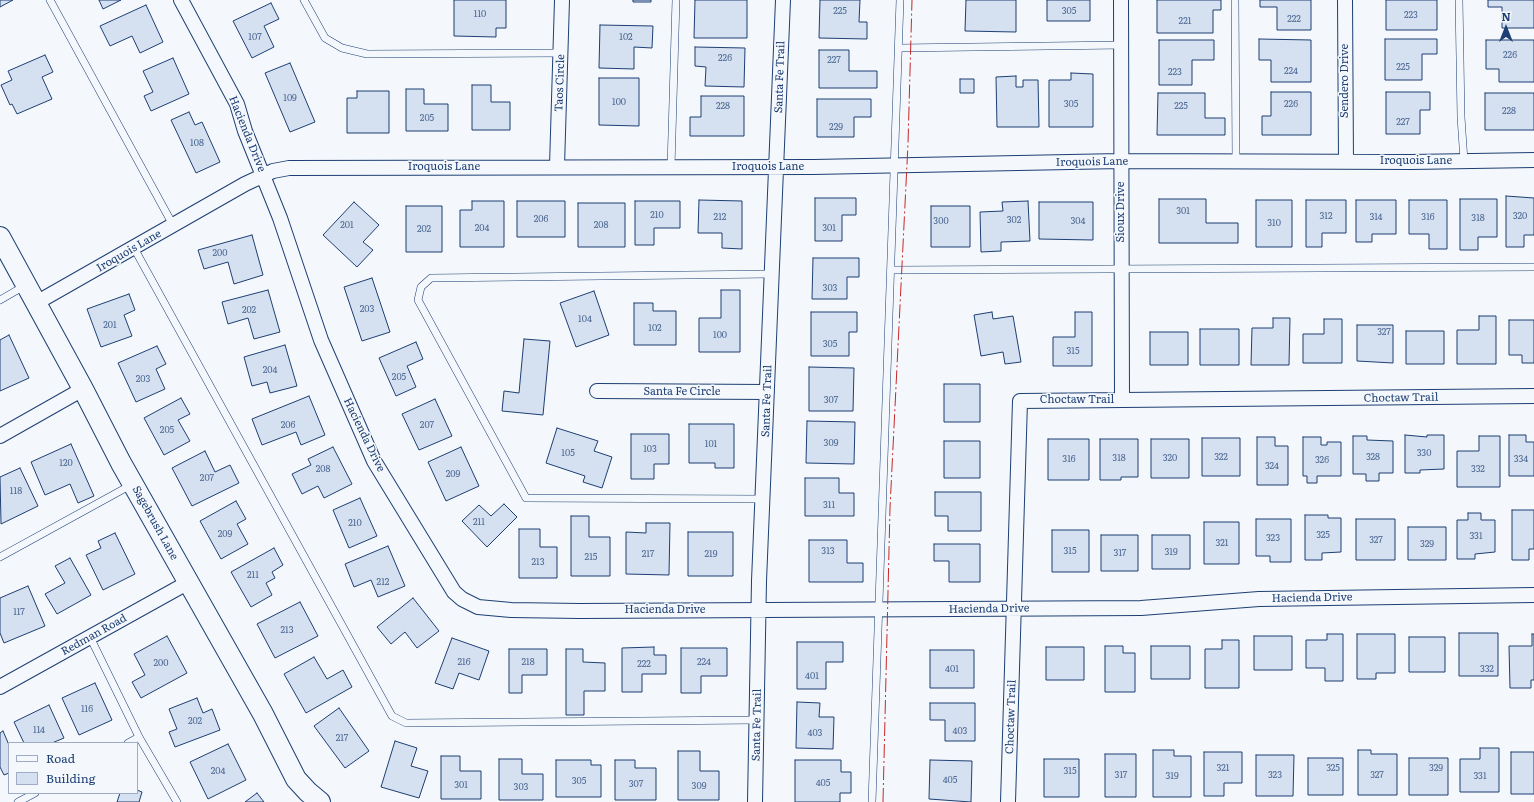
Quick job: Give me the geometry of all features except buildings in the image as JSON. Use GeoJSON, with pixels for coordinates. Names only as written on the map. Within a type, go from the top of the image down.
{"type":"FeatureCollection","features":[{"type":"Feature","properties":{"kind":"street","name":"Hacienda Drive"},"geometry":{"type":"LineString","coordinates":[[181,0],[237,104],[245,131],[280,218],[321,340],[374,461],[454,592],[462,599],[478,607],[511,610],[1141,608],[1259,599],[1534,595]]}},
{"type":"Feature","properties":{"kind":"street","name":"Taos Circle"},"geometry":{"type":"LineString","coordinates":[[557,166],[562,0]]}},
{"type":"Feature","properties":{"kind":"street","name":"Santa Fe Trail"},"geometry":{"type":"LineString","coordinates":[[755,802],[759,610],[771,274],[783,0]]}},
{"type":"Feature","properties":{"kind":"street","name":"Sioux Drive"},"geometry":{"type":"LineString","coordinates":[[1121,0],[1122,400]]}},
{"type":"Feature","properties":{"kind":"street","name":"Sendero Drive"},"geometry":{"type":"LineString","coordinates":[[1345,0],[1346,161]]}},
{"type":"Feature","properties":{"kind":"street","name":"Iroquois Lane"},"geometry":{"type":"LineString","coordinates":[[36,303],[245,184],[272,171],[289,168],[557,166],[776,167],[1121,161],[1534,160]]}},
{"type":"Feature","properties":{"kind":"street","name":"Sagebrush Lane"},"geometry":{"type":"LineString","coordinates":[[0,237],[133,484],[263,714],[296,779],[320,802]]}},
{"type":"Feature","properties":{"kind":"street"},"geometry":{"type":"LineString","coordinates":[[0,436],[83,389]]}},
{"type":"Feature","properties":{"kind":"street","name":"Santa Fe Circle"},"geometry":{"type":"LineString","coordinates":[[597,391],[767,392]]}},
{"type":"Feature","properties":{"kind":"street","name":"Choctaw Trail"},"geometry":{"type":"LineString","coordinates":[[1008,802],[1020,401],[1534,396]]}},
{"type":"Feature","properties":{"kind":"street","name":"Redman Road"},"geometry":{"type":"LineString","coordinates":[[0,687],[189,582]]}},
{"type":"Feature","properties":{"kind":"lane"},"geometry":{"type":"LineString","coordinates":[[50,0],[174,225]]}},
{"type":"Feature","properties":{"kind":"lane"},"geometry":{"type":"LineString","coordinates":[[304,0],[325,38],[342,48],[367,54],[561,53]]}},
{"type":"Feature","properties":{"kind":"lane"},"geometry":{"type":"LineString","coordinates":[[671,167],[676,0]]}},
{"type":"Feature","properties":{"kind":"lane"},"geometry":{"type":"LineString","coordinates":[[872,802],[877,610],[895,165],[900,0]]}},
{"type":"Feature","properties":{"kind":"lane"},"geometry":{"type":"LineString","coordinates":[[1235,0],[1236,160]]}},
{"type":"Feature","properties":{"kind":"lane"},"geometry":{"type":"LineString","coordinates":[[1460,0],[1461,117],[1464,161]]}},
{"type":"Feature","properties":{"kind":"lane"},"geometry":{"type":"LineString","coordinates":[[899,48],[1121,45]]}},
{"type":"Feature","properties":{"kind":"lane"},"geometry":{"type":"LineString","coordinates":[[134,248],[392,716],[406,723],[757,720]]}},
{"type":"Feature","properties":{"kind":"lane"},"geometry":{"type":"LineString","coordinates":[[891,270],[1534,267]]}},
{"type":"Feature","properties":{"kind":"lane"},"geometry":{"type":"LineString","coordinates":[[763,499],[526,498],[418,300],[421,287],[431,278],[771,274]]}},
{"type":"Feature","properties":{"kind":"lane"},"geometry":{"type":"LineString","coordinates":[[0,300],[26,285]]}},
{"type":"Feature","properties":{"kind":"lane"},"geometry":{"type":"LineString","coordinates":[[0,557],[133,484]]}},
{"type":"Feature","properties":{"kind":"lane"},"geometry":{"type":"LineString","coordinates":[[90,637],[139,737],[177,802]]}},
{"type":"Feature","properties":{"kind":"lane"},"geometry":{"type":"LineString","coordinates":[[130,742],[139,737]]}},
{"type":"Feature","properties":{"kind":"lane"},"geometry":{"type":"LineString","coordinates":[[18,802],[33,794]]}},
{"type":"Feature","properties":{"kind":"power"},"geometry":{"type":"LineString","coordinates":[[883,802],[890,508],[908,144],[912,0]]}}]}
